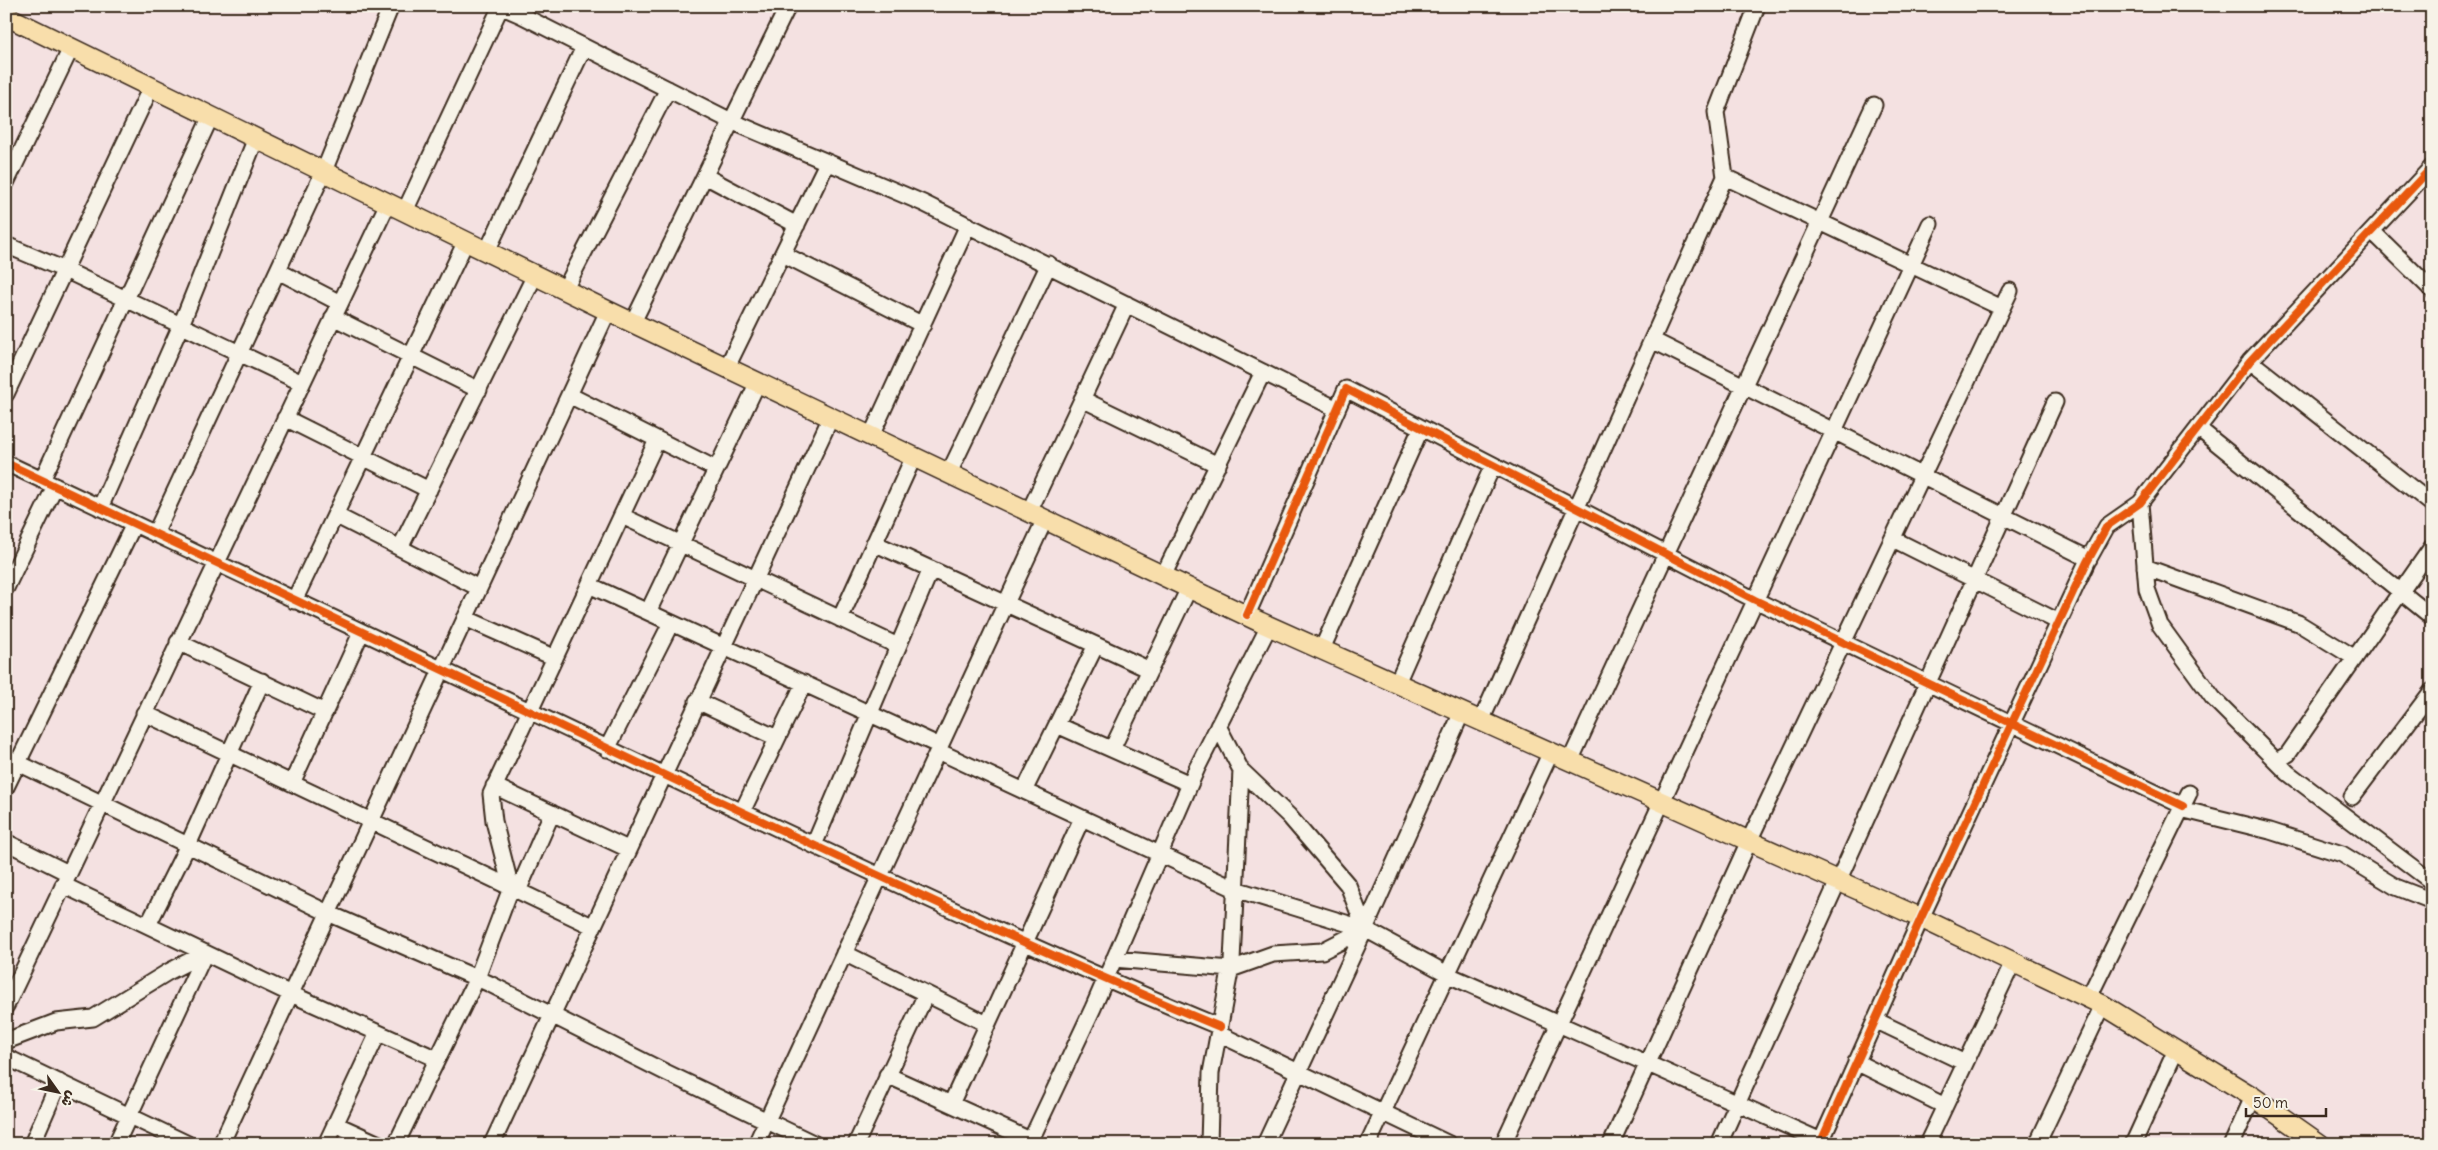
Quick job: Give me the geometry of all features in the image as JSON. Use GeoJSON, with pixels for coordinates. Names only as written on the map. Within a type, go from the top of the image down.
{"type":"FeatureCollection","features":[{"type":"Feature","properties":{"kind":"main road"},"geometry":{"type":"LineString","coordinates":[[6,16],[608,311],[1247,616],[1838,880],[2095,1002],[2253,1097],[2314,1142]]}},
{"type":"Feature","properties":{"kind":"street"},"geometry":{"type":"LineString","coordinates":[[155,534],[324,171],[391,6]]}},
{"type":"Feature","properties":{"kind":"street"},"geometry":{"type":"LineString","coordinates":[[405,211],[500,6],[732,122],[923,203],[1049,264],[1337,409]]}},
{"type":"Feature","properties":{"kind":"street"},"geometry":{"type":"LineString","coordinates":[[633,322],[788,6]]}},
{"type":"Feature","properties":{"kind":"street"},"geometry":{"type":"LineString","coordinates":[[1481,721],[1725,177],[1716,112],[1757,6]]}},
{"type":"Feature","properties":{"kind":"street"},"geometry":{"type":"LineString","coordinates":[[487,251],[584,47]]}},
{"type":"Feature","properties":{"kind":"street"},"geometry":{"type":"LineString","coordinates":[[6,183],[70,48]]}},
{"type":"Feature","properties":{"kind":"street"},"geometry":{"type":"LineString","coordinates":[[6,394],[152,87]]}},
{"type":"Feature","properties":{"kind":"street"},"geometry":{"type":"LineString","coordinates":[[565,290],[668,89]]}},
{"type":"Feature","properties":{"kind":"street"},"geometry":{"type":"LineString","coordinates":[[1570,761],[1874,106]]}},
{"type":"Feature","properties":{"kind":"street"},"geometry":{"type":"LineString","coordinates":[[6,588],[126,299],[211,116]]}},
{"type":"Feature","properties":{"kind":"street"},"geometry":{"type":"LineString","coordinates":[[100,508],[181,326],[256,138]]}},
{"type":"Feature","properties":{"kind":"street"},"geometry":{"type":"LineString","coordinates":[[727,367],[827,163]]}},
{"type":"Feature","properties":{"kind":"street"},"geometry":{"type":"LineString","coordinates":[[589,585],[870,714],[1024,791],[1235,889],[1365,929],[1448,974],[1823,1143],[1856,1062],[1921,918],[2059,622],[2107,526],[2140,503],[2250,361],[2432,167]]}},
{"type":"Feature","properties":{"kind":"street"},"geometry":{"type":"LineString","coordinates":[[705,176],[797,225]]}},
{"type":"Feature","properties":{"kind":"street"},"geometry":{"type":"LineString","coordinates":[[1725,177],[2002,308]]}},
{"type":"Feature","properties":{"kind":"street"},"geometry":{"type":"LineString","coordinates":[[6,1006],[388,202]]}},
{"type":"Feature","properties":{"kind":"street"},"geometry":{"type":"LineString","coordinates":[[1503,1144],[1930,224]]}},
{"type":"Feature","properties":{"kind":"street"},"geometry":{"type":"LineString","coordinates":[[871,436],[968,225]]}},
{"type":"Feature","properties":{"kind":"street"},"geometry":{"type":"LineString","coordinates":[[2372,231],[2432,290]]}},
{"type":"Feature","properties":{"kind":"street"},"geometry":{"type":"LineString","coordinates":[[294,600],[466,241]]}},
{"type":"Feature","properties":{"kind":"street"},"geometry":{"type":"LineString","coordinates":[[6,245],[65,270],[302,383]]}},
{"type":"Feature","properties":{"kind":"street"},"geometry":{"type":"LineString","coordinates":[[782,254],[923,324]]}},
{"type":"Feature","properties":{"kind":"street"},"geometry":{"type":"LineString","coordinates":[[949,474],[1049,264]]}},
{"type":"Feature","properties":{"kind":"street"},"geometry":{"type":"LineString","coordinates":[[278,271],[336,310],[411,356],[479,390]]}},
{"type":"Feature","properties":{"kind":"street"},"geometry":{"type":"LineString","coordinates":[[400,548],[535,275]]}},
{"type":"Feature","properties":{"kind":"street"},"geometry":{"type":"LineString","coordinates":[[1611,1144],[1749,841],[2010,291]]}},
{"type":"Feature","properties":{"kind":"street"},"geometry":{"type":"LineString","coordinates":[[756,1144],[1006,604],[1037,516],[1082,399],[1127,304]]}},
{"type":"Feature","properties":{"kind":"street"},"geometry":{"type":"LineString","coordinates":[[221,1144],[608,311]]}},
{"type":"Feature","properties":{"kind":"street"},"geometry":{"type":"LineString","coordinates":[[1652,340],[2089,559]]}},
{"type":"Feature","properties":{"kind":"street"},"geometry":{"type":"LineString","coordinates":[[2250,361],[2432,504]]}},
{"type":"Feature","properties":{"kind":"street"},"geometry":{"type":"LineString","coordinates":[[1163,576],[1263,372]]}},
{"type":"Feature","properties":{"kind":"street"},"geometry":{"type":"LineString","coordinates":[[648,612],[758,382]]}},
{"type":"Feature","properties":{"kind":"street"},"geometry":{"type":"LineString","coordinates":[[1247,616],[1346,389],[1755,600],[2012,724],[2184,803],[2342,854],[2396,887],[2432,901]]}},
{"type":"Feature","properties":{"kind":"street"},"geometry":{"type":"LineString","coordinates":[[569,396],[716,469]]}},
{"type":"Feature","properties":{"kind":"street"},"geometry":{"type":"LineString","coordinates":[[1082,399],[1218,465]]}},
{"type":"Feature","properties":{"kind":"street"},"geometry":{"type":"LineString","coordinates":[[1718,1144],[2055,402]]}},
{"type":"Feature","properties":{"kind":"street"},"geometry":{"type":"LineString","coordinates":[[492,1144],[662,774],[831,417]]}},
{"type":"Feature","properties":{"kind":"street"},"geometry":{"type":"LineString","coordinates":[[285,418],[429,490]]}},
{"type":"Feature","properties":{"kind":"street"},"geometry":{"type":"LineString","coordinates":[[1322,649],[1421,428]]}},
{"type":"Feature","properties":{"kind":"street"},"geometry":{"type":"LineString","coordinates":[[2198,428],[2432,617]]}},
{"type":"Feature","properties":{"kind":"street"},"geometry":{"type":"LineString","coordinates":[[514,889],[494,821],[491,794],[657,440]]}},
{"type":"Feature","properties":{"kind":"street"},"geometry":{"type":"LineString","coordinates":[[840,619],[914,456]]}},
{"type":"Feature","properties":{"kind":"street"},"geometry":{"type":"LineString","coordinates":[[6,463],[441,671],[742,812],[1105,980],[1219,1030],[1297,1073],[1449,1144]]}},
{"type":"Feature","properties":{"kind":"street"},"geometry":{"type":"LineString","coordinates":[[1397,683],[1493,465]]}},
{"type":"Feature","properties":{"kind":"street"},"geometry":{"type":"LineString","coordinates":[[2140,503],[2147,589],[2160,625],[2213,698],[2288,773],[2432,882]]}},
{"type":"Feature","properties":{"kind":"street"},"geometry":{"type":"LineString","coordinates":[[335,515],[479,588]]}},
{"type":"Feature","properties":{"kind":"street"},"geometry":{"type":"LineString","coordinates":[[622,516],[898,646]]}},
{"type":"Feature","properties":{"kind":"street"},"geometry":{"type":"LineString","coordinates":[[6,787],[12,759],[134,524]]}},
{"type":"Feature","properties":{"kind":"street"},"geometry":{"type":"LineString","coordinates":[[1893,539],[2059,622]]}},
{"type":"Feature","properties":{"kind":"street"},"geometry":{"type":"LineString","coordinates":[[874,543],[1150,670]]}},
{"type":"Feature","properties":{"kind":"street"},"geometry":{"type":"LineString","coordinates":[[2276,761],[2288,754],[2432,547]]}},
{"type":"Feature","properties":{"kind":"street"},"geometry":{"type":"LineString","coordinates":[[2145,567],[2298,623],[2355,658]]}},
{"type":"Feature","properties":{"kind":"street"},"geometry":{"type":"LineString","coordinates":[[814,845],[931,569]]}},
{"type":"Feature","properties":{"kind":"street"},"geometry":{"type":"LineString","coordinates":[[1112,749],[1189,588]]}},
{"type":"Feature","properties":{"kind":"street"},"geometry":{"type":"LineString","coordinates":[[465,618],[555,658]]}},
{"type":"Feature","properties":{"kind":"street"},"geometry":{"type":"LineString","coordinates":[[608,749],[671,623]]}},
{"type":"Feature","properties":{"kind":"street"},"geometry":{"type":"LineString","coordinates":[[887,1075],[1030,1142],[1105,980],[1190,784],[1269,626]]}},
{"type":"Feature","properties":{"kind":"street"},"geometry":{"type":"LineString","coordinates":[[292,783],[361,633]]}},
{"type":"Feature","properties":{"kind":"street"},"geometry":{"type":"LineString","coordinates":[[178,642],[325,712]]}},
{"type":"Feature","properties":{"kind":"street"},"geometry":{"type":"LineString","coordinates":[[1024,791],[1096,645]]}},
{"type":"Feature","properties":{"kind":"street"},"geometry":{"type":"LineString","coordinates":[[148,925],[188,844],[262,682]]}},
{"type":"Feature","properties":{"kind":"street"},"geometry":{"type":"LineString","coordinates":[[742,812],[804,683]]}},
{"type":"Feature","properties":{"kind":"street"},"geometry":{"type":"LineString","coordinates":[[2352,798],[2432,691]]}},
{"type":"Feature","properties":{"kind":"street"},"geometry":{"type":"LineString","coordinates":[[697,701],[778,738]]}},
{"type":"Feature","properties":{"kind":"street"},"geometry":{"type":"LineString","coordinates":[[1266,1144],[1462,712]]}},
{"type":"Feature","properties":{"kind":"street"},"geometry":{"type":"LineString","coordinates":[[144,713],[592,926]]}},
{"type":"Feature","properties":{"kind":"street"},"geometry":{"type":"LineString","coordinates":[[1057,725],[1190,784]]}},
{"type":"Feature","properties":{"kind":"street"},"geometry":{"type":"LineString","coordinates":[[1218,726],[1240,770],[1288,816],[1348,884],[1365,929]]}},
{"type":"Feature","properties":{"kind":"street"},"geometry":{"type":"LineString","coordinates":[[1368,1144],[1551,752]]}},
{"type":"Feature","properties":{"kind":"street"},"geometry":{"type":"LineString","coordinates":[[12,759],[328,913],[477,978],[815,1144]]}},
{"type":"Feature","properties":{"kind":"street"},"geometry":{"type":"LineString","coordinates":[[1210,1144],[1211,1073],[1231,969],[1240,770]]}},
{"type":"Feature","properties":{"kind":"street"},"geometry":{"type":"LineString","coordinates":[[494,786],[628,849]]}},
{"type":"Feature","properties":{"kind":"street"},"geometry":{"type":"LineString","coordinates":[[2037,1144],[2095,1002],[2184,803]]}},
{"type":"Feature","properties":{"kind":"street"},"geometry":{"type":"LineString","coordinates":[[396,1144],[477,978],[514,889],[552,813]]}},
{"type":"Feature","properties":{"kind":"street"},"geometry":{"type":"LineString","coordinates":[[951,1104],[1082,818]]}},
{"type":"Feature","properties":{"kind":"street"},"geometry":{"type":"LineString","coordinates":[[6,842],[66,879],[148,925],[290,994],[437,1059]]}},
{"type":"Feature","properties":{"kind":"street"},"geometry":{"type":"LineString","coordinates":[[1114,959],[1231,969],[1273,954],[1322,951],[1365,929]]}},
{"type":"Feature","properties":{"kind":"street"},"geometry":{"type":"LineString","coordinates":[[6,1041],[56,1022],[93,1018],[168,972],[205,953]]}},
{"type":"Feature","properties":{"kind":"street"},"geometry":{"type":"LineString","coordinates":[[116,1144],[205,953]]}},
{"type":"Feature","properties":{"kind":"street"},"geometry":{"type":"LineString","coordinates":[[844,953],[987,1024]]}},
{"type":"Feature","properties":{"kind":"street"},"geometry":{"type":"LineString","coordinates":[[1928,1144],[2013,962]]}},
{"type":"Feature","properties":{"kind":"street"},"geometry":{"type":"LineString","coordinates":[[856,1144],[926,994]]}},
{"type":"Feature","properties":{"kind":"street"},"geometry":{"type":"LineString","coordinates":[[1876,1020],[1966,1062]]}},
{"type":"Feature","properties":{"kind":"street"},"geometry":{"type":"LineString","coordinates":[[326,1144],[378,1033]]}},
{"type":"Feature","properties":{"kind":"street"},"geometry":{"type":"LineString","coordinates":[[2132,1144],[2176,1050]]}},
{"type":"Feature","properties":{"kind":"street"},"geometry":{"type":"LineString","coordinates":[[6,1057],[188,1144]]}},
{"type":"Feature","properties":{"kind":"street"},"geometry":{"type":"LineString","coordinates":[[1856,1062],[1945,1106]]}},
{"type":"Feature","properties":{"kind":"street"},"geometry":{"type":"LineString","coordinates":[[32,1144],[59,1082]]}},
{"type":"Feature","properties":{"kind":"street"},"geometry":{"type":"LineString","coordinates":[[2232,1144],[2253,1097]]}},
{"type":"Feature","properties":{"kind":"street"},"geometry":{"type":"LineString","coordinates":[[336,1124],[379,1144]]}},
{"type":"Feature","properties":{"kind":"cycle path"},"geometry":{"type":"LineString","coordinates":[[1820,1144],[1921,918],[2087,562],[2107,526],[2140,503],[2250,361],[2432,167]]}},
{"type":"Feature","properties":{"kind":"cycle path"},"geometry":{"type":"LineString","coordinates":[[1247,615],[1346,389],[1755,600],[2183,806]]}},
{"type":"Feature","properties":{"kind":"cycle path"},"geometry":{"type":"LineString","coordinates":[[6,463],[905,888],[1093,973],[1220,1027]]}}]}
